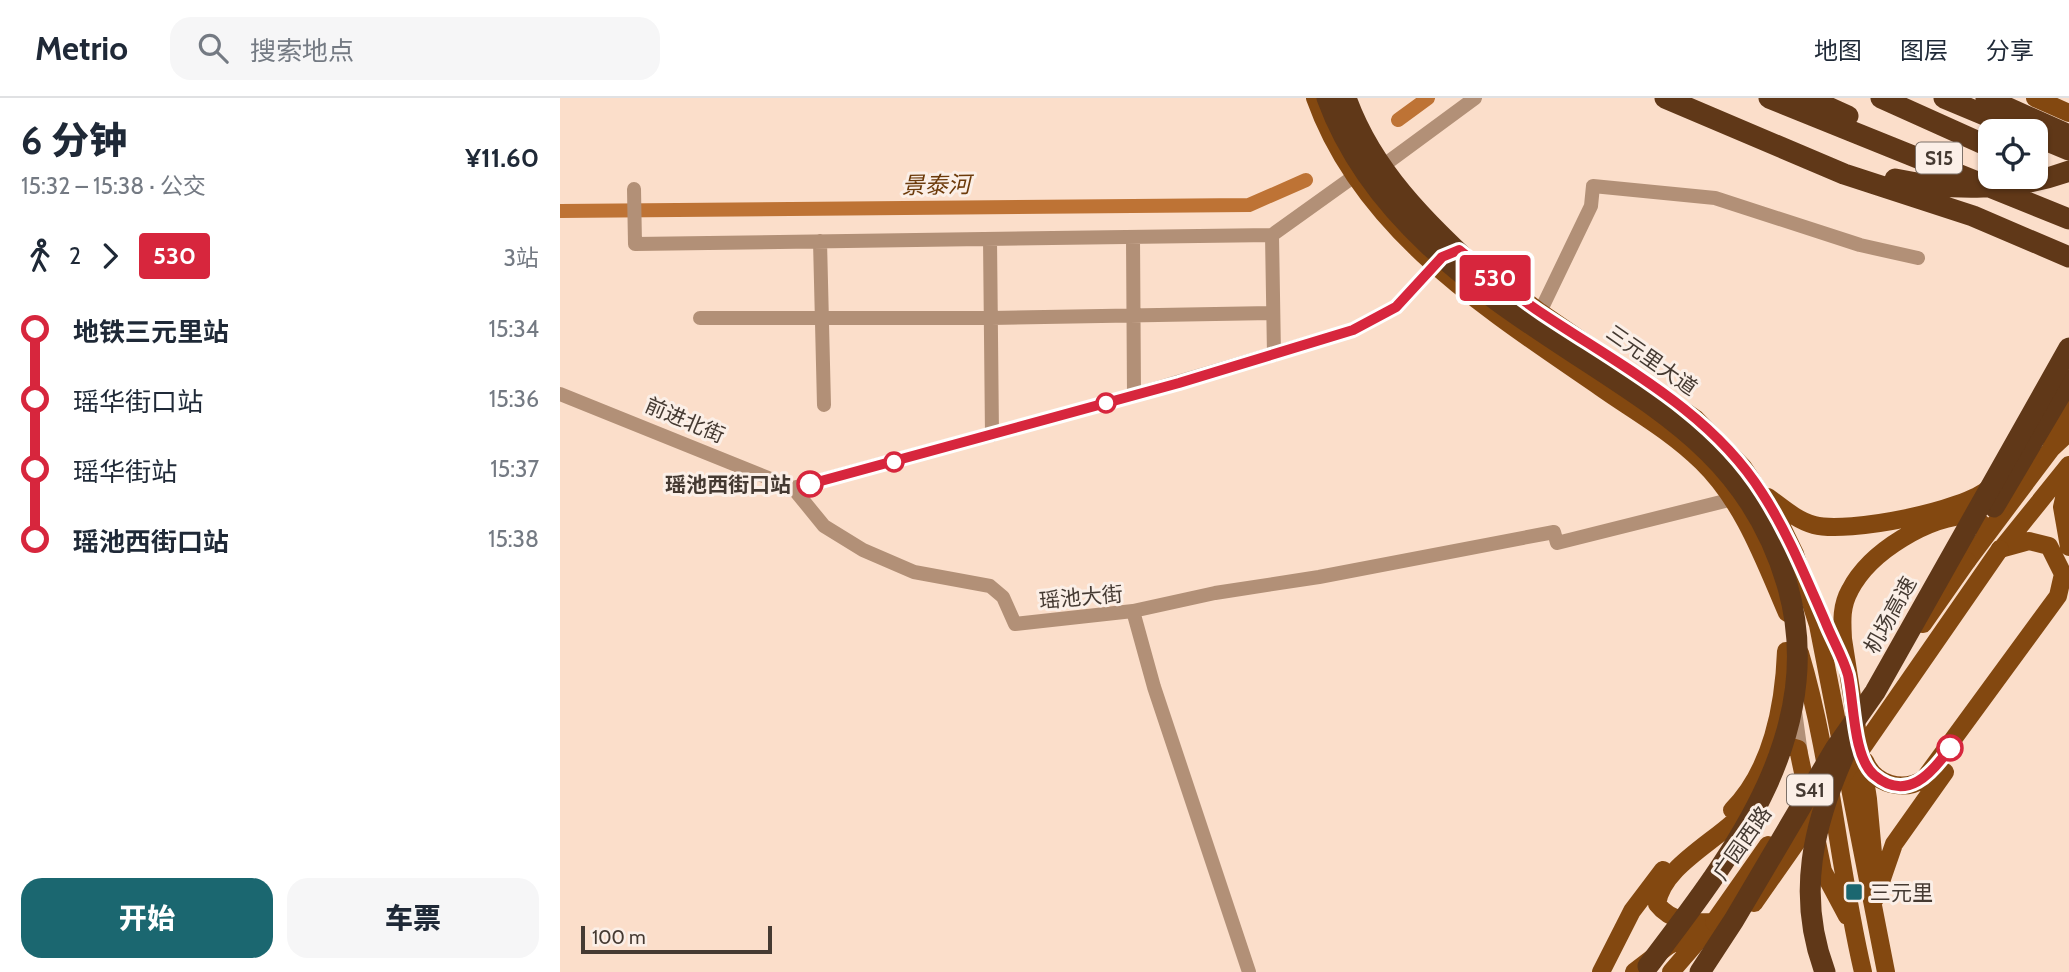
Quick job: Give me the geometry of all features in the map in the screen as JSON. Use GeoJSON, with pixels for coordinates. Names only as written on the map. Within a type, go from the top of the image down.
{"type":"FeatureCollection","features":[{"type":"Feature","properties":{"kind":"highway"},"geometry":{"type":"LineString","coordinates":[[1326,98],[1366,173],[1414,233],[1453,267],[1572,352],[1679,423],[1709,449],[1735,479],[1760,515],[1777,552],[1790,595],[1798,671],[1794,705],[1784,747],[1770,784],[1749,822],[1642,970]]}},
{"type":"Feature","properties":{"kind":"highway"},"geometry":{"type":"LineString","coordinates":[[1345,98],[1372,152],[1413,209],[1482,275],[1572,352]]}},
{"type":"Feature","properties":{"kind":"highway"},"geometry":{"type":"LineString","coordinates":[[1665,98],[1844,174],[1973,216],[2069,257]]}},
{"type":"Feature","properties":{"kind":"highway"},"geometry":{"type":"LineString","coordinates":[[1699,98],[1828,156],[1896,179],[1941,186],[1996,186],[2032,181],[2069,171]]}},
{"type":"Feature","properties":{"kind":"highway"},"geometry":{"type":"LineString","coordinates":[[1769,98],[2069,219]]}},
{"type":"Feature","properties":{"kind":"highway","name":"S15"},"geometry":{"type":"LineString","coordinates":[[1808,98],[2069,219]]}},
{"type":"Feature","properties":{"kind":"highway","name":"S15"},"geometry":{"type":"LineString","coordinates":[[1881,98],[1978,142]]}},
{"type":"Feature","properties":{"kind":"highway"},"geometry":{"type":"LineString","coordinates":[[1944,98],[1994,119]]}},
{"type":"Feature","properties":{"kind":"highway"},"geometry":{"type":"LineString","coordinates":[[1986,98],[2069,135]]}},
{"type":"Feature","properties":{"kind":"highway"},"geometry":{"type":"LineString","coordinates":[[2048,141],[2069,150]]}},
{"type":"Feature","properties":{"kind":"highway"},"geometry":{"type":"LineString","coordinates":[[2048,173],[2069,182]]}},
{"type":"Feature","properties":{"kind":"highway","name":"机场高速"},"geometry":{"type":"LineString","coordinates":[[1702,972],[1836,749],[1875,692],[2069,348]]}},
{"type":"Feature","properties":{"kind":"highway"},"geometry":{"type":"LineString","coordinates":[[1922,609],[1988,518],[2069,380]]}},
{"type":"Feature","properties":{"kind":"highway"},"geometry":{"type":"LineString","coordinates":[[1825,972],[1809,912],[1812,851],[1834,781],[1875,692]]}},
{"type":"Feature","properties":{"kind":"main road"},"geometry":{"type":"LineString","coordinates":[[1315,98],[1353,177],[1380,211],[1434,265],[1528,336],[1678,440],[1704,463],[1733,499],[1753,534],[1788,616],[1817,715],[1852,924],[1863,972]]}},
{"type":"Feature","properties":{"kind":"main road","name":"三元里大道"},"geometry":{"type":"LineString","coordinates":[[1345,98],[1380,167],[1459,250],[1540,312],[1696,419],[1761,491],[1795,554],[1824,652],[1886,972]]}},
{"type":"Feature","properties":{"kind":"main road"},"geometry":{"type":"LineString","coordinates":[[2035,98],[2069,113]]}},
{"type":"Feature","properties":{"kind":"main road"},"geometry":{"type":"LineString","coordinates":[[1761,491],[1797,518],[1831,528],[1886,522],[1968,502],[1992,485],[2049,392],[2069,368]]}},
{"type":"Feature","properties":{"kind":"main road"},"geometry":{"type":"LineString","coordinates":[[2051,449],[2069,401]]}},
{"type":"Feature","properties":{"kind":"main road","name":"广园西路"},"geometry":{"type":"LineString","coordinates":[[1671,972],[1714,922],[1967,561],[2051,449],[2069,432]]}},
{"type":"Feature","properties":{"kind":"main road"},"geometry":{"type":"LineString","coordinates":[[1702,972],[1732,934],[2000,550],[2069,465]]}},
{"type":"Feature","properties":{"kind":"main road"},"geometry":{"type":"LineString","coordinates":[[2069,477],[2062,507],[2069,547]]}},
{"type":"Feature","properties":{"kind":"main road"},"geometry":{"type":"LineString","coordinates":[[1874,903],[1873,836],[1847,672],[1841,614],[1858,578],[1899,542],[1936,520],[1972,515],[1984,526],[1985,537]]}},
{"type":"Feature","properties":{"kind":"main road"},"geometry":{"type":"LineString","coordinates":[[1860,748],[1868,769],[1886,783],[1906,787],[1924,779],[2018,654],[2058,596],[2063,575],[2049,546],[2029,541],[2000,550]]}},
{"type":"Feature","properties":{"kind":"main road"},"geometry":{"type":"LineString","coordinates":[[1795,554],[1847,672]]}},
{"type":"Feature","properties":{"kind":"main road"},"geometry":{"type":"LineString","coordinates":[[1874,903],[1888,856],[1902,829],[2006,690],[2069,598]]}},
{"type":"Feature","properties":{"kind":"main road"},"geometry":{"type":"LineString","coordinates":[[1601,972],[1616,939],[1655,878],[1735,806],[1758,774],[1770,745],[1783,693],[1788,616]]}},
{"type":"Feature","properties":{"kind":"main road"},"geometry":{"type":"LineString","coordinates":[[1714,922],[1691,923],[1669,915],[1657,904],[1662,887],[1684,863],[1740,817],[1757,794],[1782,747],[1790,744],[1801,754],[1824,870],[1852,924],[1850,972]]}},
{"type":"Feature","properties":{"kind":"main road"},"geometry":{"type":"LineString","coordinates":[[1642,970],[1668,946],[1714,922]]}},
{"type":"Feature","properties":{"kind":"street"},"geometry":{"type":"LineString","coordinates":[[1380,167],[1475,98]]}},
{"type":"Feature","properties":{"kind":"street"},"geometry":{"type":"LineString","coordinates":[[634,189],[635,244],[1132,237],[1272,234],[1353,177]]}},
{"type":"Feature","properties":{"kind":"street"},"geometry":{"type":"LineString","coordinates":[[1540,312],[1587,217],[1594,186],[1715,198],[1860,246],[1917,258]]}},
{"type":"Feature","properties":{"kind":"street"},"geometry":{"type":"LineString","coordinates":[[1272,234],[1274,355]]}},
{"type":"Feature","properties":{"kind":"street"},"geometry":{"type":"LineString","coordinates":[[1132,237],[1135,395]]}},
{"type":"Feature","properties":{"kind":"street"},"geometry":{"type":"LineString","coordinates":[[990,239],[992,435]]}},
{"type":"Feature","properties":{"kind":"street"},"geometry":{"type":"LineString","coordinates":[[820,241],[824,405]]}},
{"type":"Feature","properties":{"kind":"street"},"geometry":{"type":"LineString","coordinates":[[793,488],[1135,395],[1353,330],[1382,316],[1407,297],[1434,265],[1459,250]]}},
{"type":"Feature","properties":{"kind":"street"},"geometry":{"type":"LineString","coordinates":[[700,318],[991,318],[1273,313]]}},
{"type":"Feature","properties":{"kind":"street","name":"前进北街"},"geometry":{"type":"LineString","coordinates":[[560,394],[793,488]]}},
{"type":"Feature","properties":{"kind":"street","name":"瑶池大街"},"geometry":{"type":"LineString","coordinates":[[793,488],[824,526],[863,551],[914,572],[980,583],[999,591],[1015,624],[1133,611],[1154,687],[1249,972]]}},
{"type":"Feature","properties":{"kind":"street"},"geometry":{"type":"LineString","coordinates":[[1133,611],[1215,593],[1320,577],[1554,533],[1557,543],[1733,499]]}},
{"type":"Feature","properties":{"kind":"street"},"geometry":{"type":"LineString","coordinates":[[1788,616],[1801,754]]}},
{"type":"Feature","properties":{"kind":"waterway","name":"景泰河"},"geometry":{"type":"LineString","coordinates":[[1398,120],[1428,98]]}},
{"type":"Feature","properties":{"kind":"waterway","name":"景泰河"},"geometry":{"type":"LineString","coordinates":[[560,211],[1249,205],[1306,180]]}},
{"type":"Feature","properties":{"kind":"bus line","name":"530"},"geometry":{"type":"LineString","coordinates":[[810,484],[1179,383],[1353,330],[1396,307],[1442,257],[1459,250],[1540,312],[1667,396],[1696,419],[1719,441],[1761,491],[1789,540],[1847,672],[1860,748],[1868,769],[1875,777],[1898,786],[1916,784],[1934,770],[1950,748]]}},
{"type":"Feature","properties":{"kind":"place","name":"瑶池西街口站"},"geometry":{"type":"Point","coordinates":[810,484]}},
{"type":"Feature","properties":{"kind":"place","name":"三元里"},"geometry":{"type":"Point","coordinates":[1854,892]}}]}
